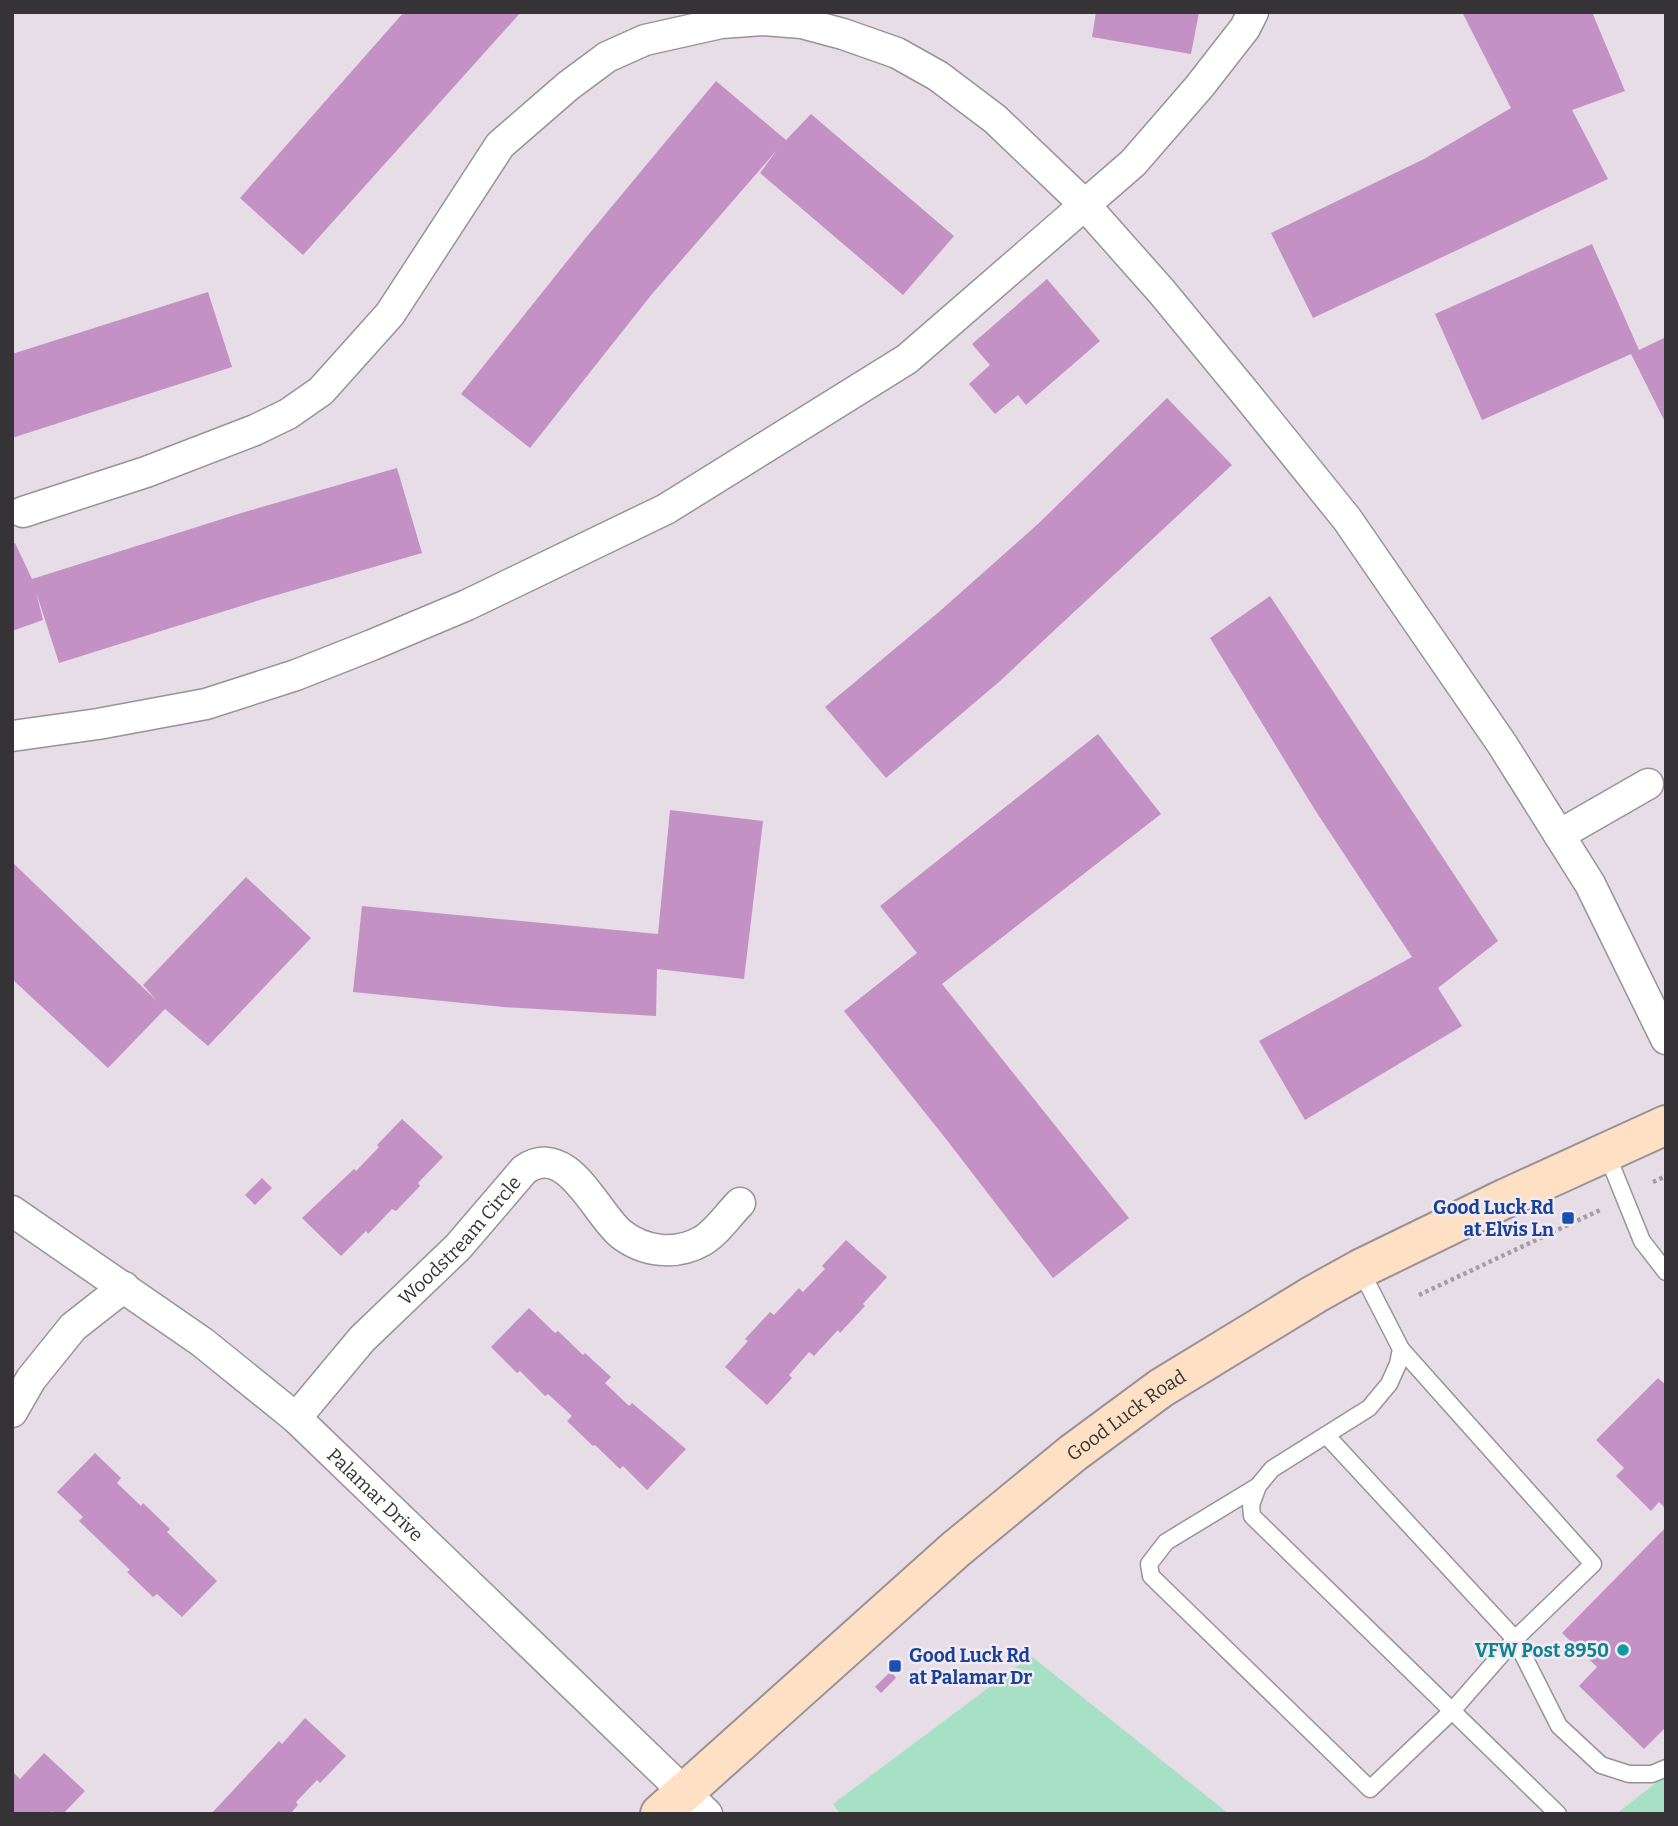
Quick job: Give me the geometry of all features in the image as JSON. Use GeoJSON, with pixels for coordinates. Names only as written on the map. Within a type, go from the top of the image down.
{"type":"FeatureCollection","features":[{"type":"Feature","properties":{"kind":"main road","name":"Good Luck Road"},"geometry":{"type":"LineString","coordinates":[[684,1807],[956,1549],[1073,1453],[1161,1388],[1360,1269],[1666,1125]]}},
{"type":"Feature","properties":{"kind":"street"},"geometry":{"type":"LineString","coordinates":[[12,736],[98,724],[206,704],[296,675],[467,605],[666,509],[907,359],[1133,163],[1199,87],[1245,28],[1253,12]]}},
{"type":"Feature","properties":{"kind":"street"},"geometry":{"type":"LineString","coordinates":[[23,512],[146,472],[255,430],[288,414],[321,391],[390,314],[500,145],[568,86],[607,57],[645,40],[721,23],[763,19],[802,23],[843,34],[897,53],[938,76],[995,119],[1084,204],[1162,292],[1347,519],[1502,744],[1590,884],[1666,1039]]}},
{"type":"Feature","properties":{"kind":"street"},"geometry":{"type":"LineString","coordinates":[[1559,835],[1648,784]]}},
{"type":"Feature","properties":{"kind":"street","name":"Woodstream Circle"},"geometry":{"type":"LineString","coordinates":[[296,1418],[362,1339],[458,1247],[524,1170],[534,1163],[559,1167],[575,1177],[619,1233],[638,1244],[658,1250],[676,1250],[702,1241],[740,1203]]}},
{"type":"Feature","properties":{"kind":"street","name":"Palamar Drive"},"geometry":{"type":"LineString","coordinates":[[12,1211],[202,1342],[296,1418],[684,1807]]}},
{"type":"Feature","properties":{"kind":"street"},"geometry":{"type":"LineString","coordinates":[[12,1412],[31,1379],[73,1326],[124,1287]]}},
{"type":"Feature","properties":{"kind":"lane"},"geometry":{"type":"LineString","coordinates":[[1606,1152],[1643,1241],[1666,1272]]}},
{"type":"Feature","properties":{"kind":"lane"},"geometry":{"type":"LineString","coordinates":[[1360,1269],[1401,1349],[1593,1564],[1515,1639],[1452,1711],[1370,1789],[1151,1576],[1149,1564],[1166,1542],[1258,1486],[1272,1469],[1369,1408],[1389,1384],[1401,1349]]}},
{"type":"Feature","properties":{"kind":"lane"},"geometry":{"type":"LineString","coordinates":[[1326,1435],[1515,1639],[1559,1726],[1601,1765],[1629,1774],[1652,1774],[1666,1768]]}},
{"type":"Feature","properties":{"kind":"lane"},"geometry":{"type":"LineString","coordinates":[[1258,1486],[1251,1505],[1252,1517],[1558,1814]]}},
{"type":"Feature","properties":{"kind":"path"},"geometry":{"type":"LineString","coordinates":[[1653,1182],[1666,1176]]}},
{"type":"Feature","properties":{"kind":"path"},"geometry":{"type":"LineString","coordinates":[[1419,1295],[1601,1209]]}},
{"type":"Feature","properties":{"kind":"green space"},"geometry":{"type":"Polygon","coordinates":[[[1031,1656],[1229,1814],[840,1814],[833,1804],[1031,1656]]]}},
{"type":"Feature","properties":{"kind":"green space"},"geometry":{"type":"Polygon","coordinates":[[[1666,1775],[1666,1814],[1616,1814],[1666,1775]]]}},
{"type":"Feature","properties":{"kind":"building"},"geometry":{"type":"Polygon","coordinates":[[[404,12],[521,12],[303,255],[240,198],[404,12]]]}},
{"type":"Feature","properties":{"kind":"building"},"geometry":{"type":"Polygon","coordinates":[[[1096,12],[1199,12],[1191,54],[1092,37],[1096,12]]]}},
{"type":"Feature","properties":{"kind":"building"},"geometry":{"type":"Polygon","coordinates":[[[1462,12],[1592,12],[1625,91],[1572,110],[1608,179],[1313,318],[1271,233],[1424,159],[1511,108],[1462,12]]]}},
{"type":"Feature","properties":{"kind":"building"},"geometry":{"type":"Polygon","coordinates":[[[716,81],[786,140],[811,114],[954,236],[903,295],[760,173],[777,150],[652,294],[530,448],[461,394],[716,81]]]}},
{"type":"Feature","properties":{"kind":"building"},"geometry":{"type":"Polygon","coordinates":[[[1592,244],[1639,350],[1666,337],[1666,424],[1631,354],[1482,420],[1435,314],[1592,244]]]}},
{"type":"Feature","properties":{"kind":"building"},"geometry":{"type":"Polygon","coordinates":[[[1047,279],[1100,341],[1026,405],[1018,395],[995,414],[969,384],[990,365],[972,344],[1047,279]]]}},
{"type":"Feature","properties":{"kind":"building"},"geometry":{"type":"Polygon","coordinates":[[[208,292],[232,367],[12,438],[12,354],[208,292]]]}},
{"type":"Feature","properties":{"kind":"building"},"geometry":{"type":"Polygon","coordinates":[[[1167,398],[1232,465],[1000,681],[886,778],[825,707],[940,611],[1039,523],[1167,398]]]}},
{"type":"Feature","properties":{"kind":"building"},"geometry":{"type":"Polygon","coordinates":[[[397,468],[422,553],[59,663],[36,592],[43,620],[12,631],[12,544],[15,543],[32,579],[238,514],[397,468]]]}},
{"type":"Feature","properties":{"kind":"building"},"geometry":{"type":"Polygon","coordinates":[[[1270,596],[1498,941],[1438,988],[1462,1026],[1305,1120],[1259,1041],[1412,957],[1315,810],[1210,638],[1270,596]]]}},
{"type":"Feature","properties":{"kind":"building"},"geometry":{"type":"Polygon","coordinates":[[[1098,734],[1161,814],[942,984],[1129,1218],[1053,1278],[844,1011],[917,953],[880,906],[1098,734]]]}},
{"type":"Feature","properties":{"kind":"building"},"geometry":{"type":"Polygon","coordinates":[[[670,810],[763,821],[744,979],[657,969],[656,1016],[503,1007],[353,992],[362,906],[658,934],[670,810]]]}},
{"type":"Feature","properties":{"kind":"building"},"geometry":{"type":"Polygon","coordinates":[[[12,862],[157,1001],[143,985],[246,877],[311,938],[208,1046],[165,1009],[108,1068],[12,979],[12,862]]]}},
{"type":"Feature","properties":{"kind":"building"},"geometry":{"type":"Polygon","coordinates":[[[402,1119],[443,1157],[396,1211],[392,1209],[368,1234],[366,1231],[341,1256],[302,1218],[354,1169],[356,1171],[402,1119]]]}},
{"type":"Feature","properties":{"kind":"building"},"geometry":{"type":"Polygon","coordinates":[[[262,1178],[272,1188],[255,1205],[245,1195],[262,1178]]]}},
{"type":"Feature","properties":{"kind":"building"},"geometry":{"type":"Polygon","coordinates":[[[846,1240],[887,1277],[840,1333],[838,1330],[814,1356],[809,1352],[789,1375],[792,1378],[767,1405],[725,1367],[748,1341],[745,1339],[770,1312],[774,1315],[799,1288],[803,1292],[825,1269],[822,1266],[846,1240]]]}},
{"type":"Feature","properties":{"kind":"building"},"geometry":{"type":"Polygon","coordinates":[[[529,1308],[555,1333],[558,1331],[611,1377],[605,1383],[629,1406],[632,1403],[686,1449],[647,1490],[623,1466],[620,1469],[593,1446],[567,1421],[572,1416],[548,1394],[545,1396],[520,1371],[517,1373],[491,1347],[529,1308]]]}},
{"type":"Feature","properties":{"kind":"building"},"geometry":{"type":"Polygon","coordinates":[[[1658,1378],[1666,1385],[1666,1509],[1659,1502],[1651,1511],[1616,1476],[1624,1468],[1596,1440],[1658,1378]]]}},
{"type":"Feature","properties":{"kind":"building"},"geometry":{"type":"Polygon","coordinates":[[[95,1453],[121,1478],[117,1483],[170,1529],[167,1532],[217,1581],[182,1617],[157,1594],[153,1597],[127,1572],[130,1570],[79,1521],[83,1517],[57,1492],[95,1453]]]}},
{"type":"Feature","properties":{"kind":"building","name":"VFW Post 8950"},"geometry":{"type":"Polygon","coordinates":[[[1666,1527],[1666,1727],[1644,1749],[1579,1686],[1597,1667],[1562,1633],[1666,1527]]]}},
{"type":"Feature","properties":{"kind":"building"},"geometry":{"type":"Polygon","coordinates":[[[891,1671],[896,1678],[881,1693],[875,1687],[891,1671]]]}},
{"type":"Feature","properties":{"kind":"building"},"geometry":{"type":"Polygon","coordinates":[[[305,1718],[346,1756],[320,1783],[317,1780],[296,1802],[298,1805],[290,1814],[211,1814],[279,1741],[282,1744],[305,1718]]]}},
{"type":"Feature","properties":{"kind":"building"},"geometry":{"type":"Polygon","coordinates":[[[44,1753],[85,1791],[63,1814],[55,1814],[52,1811],[50,1814],[12,1814],[13,1772],[20,1779],[44,1753]]]}},
{"type":"Feature","properties":{"kind":"place","name":"Good Luck Rd at Elvis Ln"},"geometry":{"type":"Point","coordinates":[1568,1218]}},
{"type":"Feature","properties":{"kind":"place","name":"VFW Post 8950"},"geometry":{"type":"Point","coordinates":[1623,1650]}},
{"type":"Feature","properties":{"kind":"place","name":"Good Luck Rd at Palamar Dr"},"geometry":{"type":"Point","coordinates":[895,1666]}}]}
